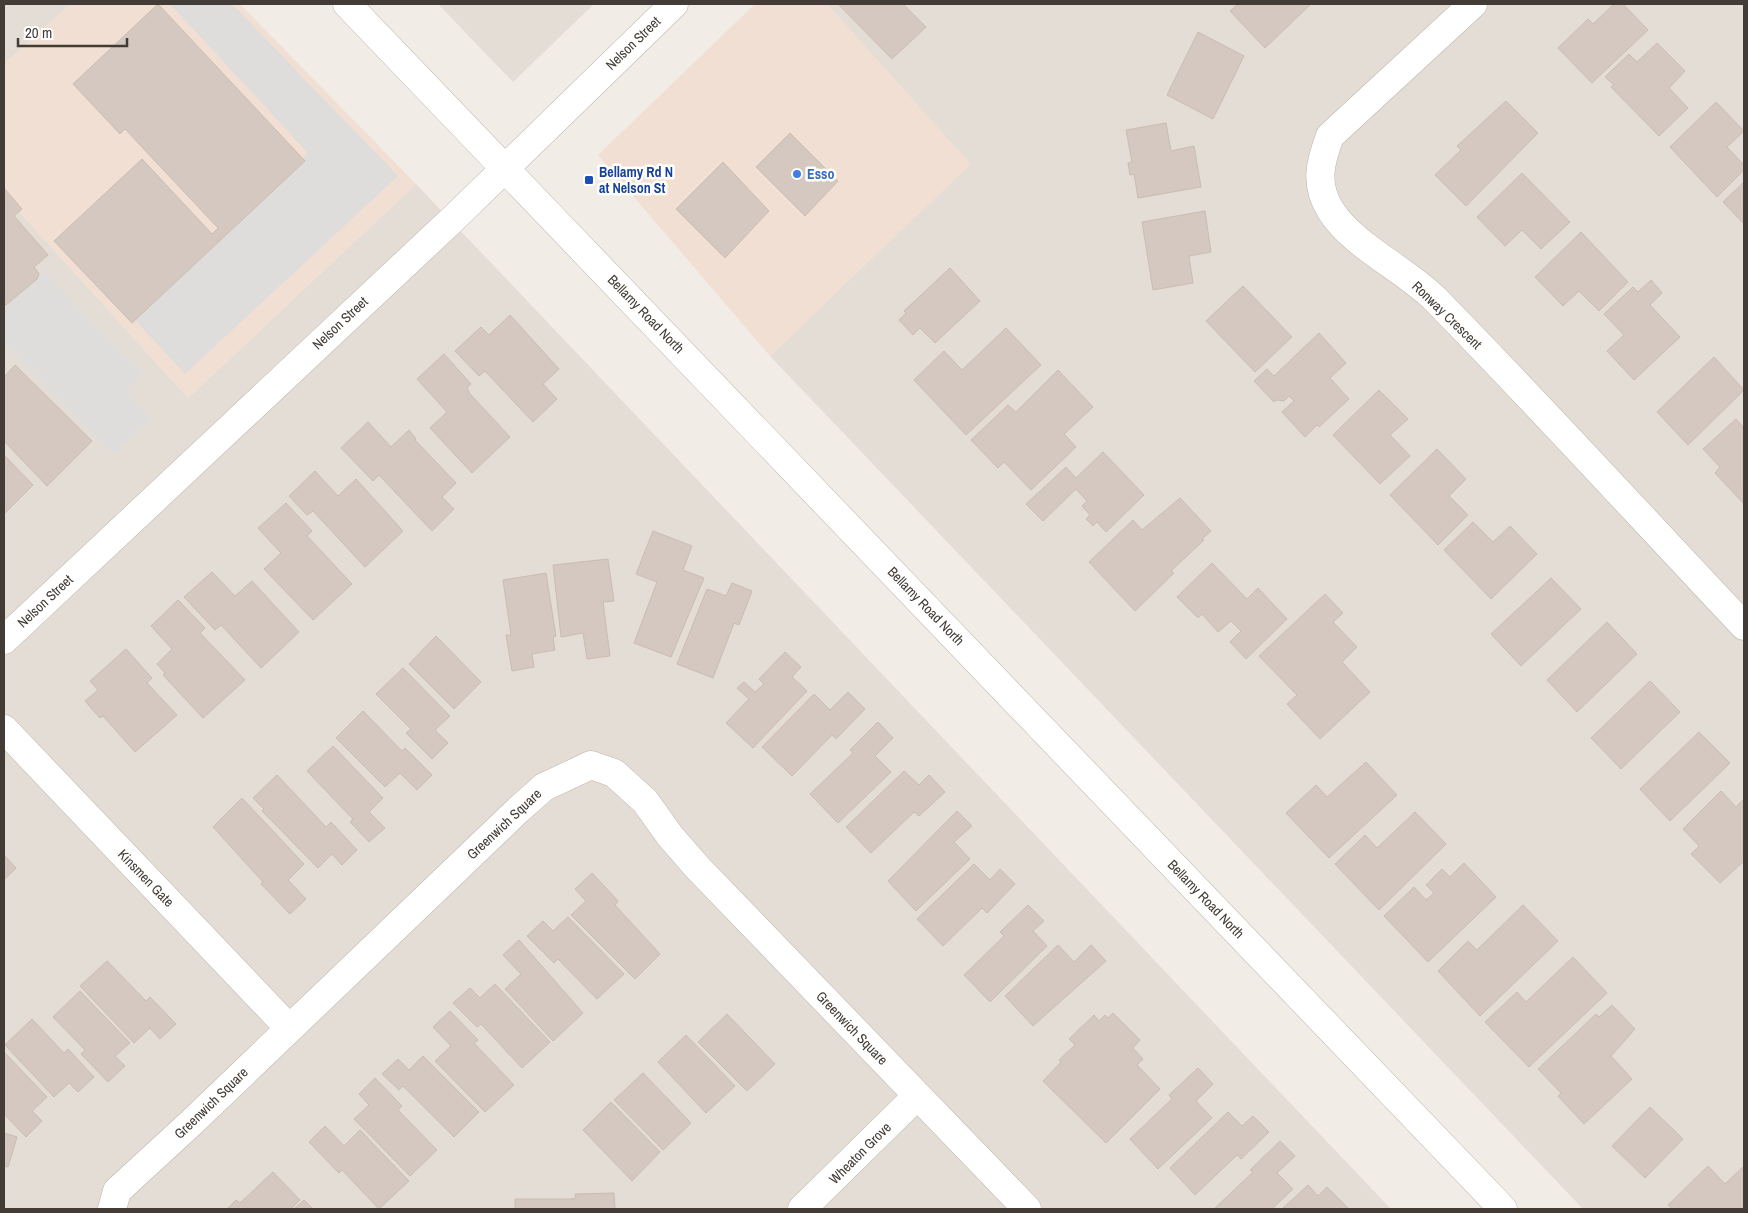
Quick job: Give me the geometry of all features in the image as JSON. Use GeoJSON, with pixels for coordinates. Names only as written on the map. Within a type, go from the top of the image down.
{"type":"FeatureCollection","features":[{"type":"Feature","properties":{"kind":"street","name":"Bellamy Road North"},"geometry":{"type":"LineString","coordinates":[[347,4],[505,166],[1503,1209]]}},
{"type":"Feature","properties":{"kind":"street","name":"Nelson Street"},"geometry":{"type":"LineString","coordinates":[[4,640],[454,217],[674,4]]}},
{"type":"Feature","properties":{"kind":"street","name":"Ronway Crescent"},"geometry":{"type":"LineString","coordinates":[[1473,4],[1330,136],[1320,164],[1322,192],[1331,212],[1356,237],[1433,297],[1744,626]]}},
{"type":"Feature","properties":{"kind":"street","name":"Kinsmen Gate"},"geometry":{"type":"LineString","coordinates":[[4,728],[289,1028]]}},
{"type":"Feature","properties":{"kind":"street","name":"Greenwich Square"},"geometry":{"type":"LineString","coordinates":[[112,1209],[117,1191],[191,1123],[524,804],[544,787],[591,765],[614,772],[645,801],[670,836],[698,867],[1027,1209]]}},
{"type":"Feature","properties":{"kind":"street","name":"Wheaton Grove"},"geometry":{"type":"LineString","coordinates":[[802,1209],[917,1096]]}},
{"type":"Feature","properties":{"kind":"shaded area"},"geometry":{"type":"Polygon","coordinates":[[[4,4],[71,4],[4,64],[4,4]]]}},
{"type":"Feature","properties":{"kind":"shaded area"},"geometry":{"type":"Polygon","coordinates":[[[71,4],[240,4],[416,184],[188,398],[4,195],[4,64],[71,4]]]}},
{"type":"Feature","properties":{"kind":"shaded area"},"geometry":{"type":"Polygon","coordinates":[[[170,4],[232,4],[398,176],[185,374],[131,316],[308,153],[170,4]]]}},
{"type":"Feature","properties":{"kind":"shaded area"},"geometry":{"type":"Polygon","coordinates":[[[438,4],[594,4],[513,82],[438,4]]]}},
{"type":"Feature","properties":{"kind":"shaded area"},"geometry":{"type":"Polygon","coordinates":[[[755,4],[827,4],[971,164],[770,356],[598,155],[755,4]]]}},
{"type":"Feature","properties":{"kind":"shaded area"},"geometry":{"type":"Polygon","coordinates":[[[827,4],[1744,4],[1744,1209],[1583,1209],[770,356],[970,164],[827,4]]]}},
{"type":"Feature","properties":{"kind":"shaded area"},"geometry":{"type":"Polygon","coordinates":[[[416,184],[1391,1209],[4,1209],[4,195],[188,398],[416,184]]]}},
{"type":"Feature","properties":{"kind":"shaded area"},"geometry":{"type":"Polygon","coordinates":[[[43,271],[143,374],[126,392],[152,419],[114,455],[4,342],[4,309],[43,271]]]}},
{"type":"Feature","properties":{"kind":"building"},"geometry":{"type":"Polygon","coordinates":[[[158,4],[305,161],[132,323],[54,241],[142,159],[212,234],[218,228],[125,129],[120,134],[73,84],[158,4]]]}},
{"type":"Feature","properties":{"kind":"building"},"geometry":{"type":"Polygon","coordinates":[[[838,4],[903,4],[926,27],[892,59],[838,4]]]}},
{"type":"Feature","properties":{"kind":"building"},"geometry":{"type":"Polygon","coordinates":[[[1238,4],[1311,4],[1265,48],[1230,11],[1238,4]]]}},
{"type":"Feature","properties":{"kind":"building"},"geometry":{"type":"Polygon","coordinates":[[[1614,4],[1623,4],[1648,30],[1592,83],[1558,48],[1588,19],[1593,24],[1614,4]]]}},
{"type":"Feature","properties":{"kind":"building"},"geometry":{"type":"Polygon","coordinates":[[[1198,32],[1244,56],[1213,119],[1167,95],[1198,32]]]}},
{"type":"Feature","properties":{"kind":"building"},"geometry":{"type":"Polygon","coordinates":[[[1657,43],[1685,71],[1669,88],[1688,108],[1659,136],[1611,87],[1614,85],[1605,77],[1629,54],[1637,62],[1657,43]]]}},
{"type":"Feature","properties":{"kind":"building"},"geometry":{"type":"Polygon","coordinates":[[[1506,101],[1538,133],[1466,206],[1435,175],[1461,150],[1457,146],[1506,101]]]}},
{"type":"Feature","properties":{"kind":"building"},"geometry":{"type":"Polygon","coordinates":[[[1716,102],[1744,131],[1727,147],[1744,165],[1744,170],[1717,197],[1670,147],[1716,102]]]}},
{"type":"Feature","properties":{"kind":"building"},"geometry":{"type":"Polygon","coordinates":[[[1166,123],[1171,151],[1194,146],[1201,187],[1138,198],[1134,174],[1130,175],[1128,163],[1132,162],[1126,130],[1166,123]]]}},
{"type":"Feature","properties":{"kind":"building","name":"Esso"},"geometry":{"type":"Polygon","coordinates":[[[790,133],[838,181],[805,216],[756,167],[790,133]]]}},
{"type":"Feature","properties":{"kind":"building"},"geometry":{"type":"Polygon","coordinates":[[[723,162],[769,211],[725,258],[676,209],[723,162]]]}},
{"type":"Feature","properties":{"kind":"building"},"geometry":{"type":"Polygon","coordinates":[[[1522,173],[1570,222],[1541,249],[1522,230],[1505,246],[1477,217],[1522,173]]]}},
{"type":"Feature","properties":{"kind":"building"},"geometry":{"type":"Polygon","coordinates":[[[1744,182],[1744,224],[1723,202],[1744,182]]]}},
{"type":"Feature","properties":{"kind":"building"},"geometry":{"type":"Polygon","coordinates":[[[4,188],[22,209],[14,216],[48,255],[34,267],[39,274],[37,279],[6,305],[4,304],[4,188]]]}},
{"type":"Feature","properties":{"kind":"building"},"geometry":{"type":"Polygon","coordinates":[[[1205,211],[1211,252],[1189,256],[1193,283],[1153,290],[1142,222],[1205,211]]]}},
{"type":"Feature","properties":{"kind":"building"},"geometry":{"type":"Polygon","coordinates":[[[1581,232],[1628,282],[1599,311],[1579,291],[1563,306],[1535,277],[1581,232]]]}},
{"type":"Feature","properties":{"kind":"building"},"geometry":{"type":"Polygon","coordinates":[[[950,268],[980,301],[935,343],[920,328],[913,335],[899,320],[906,313],[904,311],[950,268]]]}},
{"type":"Feature","properties":{"kind":"building"},"geometry":{"type":"Polygon","coordinates":[[[1651,280],[1662,293],[1650,305],[1680,337],[1634,380],[1607,351],[1624,335],[1604,314],[1633,287],[1638,292],[1651,280]]]}},
{"type":"Feature","properties":{"kind":"building"},"geometry":{"type":"Polygon","coordinates":[[[1243,286],[1292,337],[1255,372],[1206,321],[1243,286]]]}},
{"type":"Feature","properties":{"kind":"building"},"geometry":{"type":"Polygon","coordinates":[[[510,315],[559,369],[543,384],[557,399],[533,422],[485,371],[479,376],[455,351],[481,327],[489,335],[510,315]]]}},
{"type":"Feature","properties":{"kind":"building"},"geometry":{"type":"Polygon","coordinates":[[[1006,328],[1041,365],[966,435],[914,380],[944,351],[962,370],[1006,328]]]}},
{"type":"Feature","properties":{"kind":"building"},"geometry":{"type":"Polygon","coordinates":[[[1319,333],[1346,363],[1330,378],[1349,399],[1319,427],[1317,425],[1305,437],[1282,412],[1294,401],[1289,396],[1284,401],[1277,400],[1274,402],[1254,381],[1267,369],[1274,376],[1319,333]]]}},
{"type":"Feature","properties":{"kind":"building"},"geometry":{"type":"Polygon","coordinates":[[[444,354],[471,384],[467,388],[470,394],[510,437],[472,473],[430,428],[447,412],[417,379],[444,354]]]}},
{"type":"Feature","properties":{"kind":"building"},"geometry":{"type":"Polygon","coordinates":[[[1714,357],[1744,390],[1688,445],[1657,412],[1714,357]]]}},
{"type":"Feature","properties":{"kind":"building"},"geometry":{"type":"Polygon","coordinates":[[[15,365],[92,441],[47,486],[4,441],[4,377],[15,365]]]}},
{"type":"Feature","properties":{"kind":"building"},"geometry":{"type":"Polygon","coordinates":[[[1058,370],[1093,407],[1064,434],[1076,447],[1031,490],[1004,462],[998,468],[971,440],[1008,405],[1016,412],[1058,370]]]}},
{"type":"Feature","properties":{"kind":"building"},"geometry":{"type":"Polygon","coordinates":[[[1379,390],[1408,419],[1390,435],[1410,456],[1380,484],[1333,435],[1379,390]]]}},
{"type":"Feature","properties":{"kind":"building"},"geometry":{"type":"Polygon","coordinates":[[[1736,419],[1744,428],[1744,504],[1715,473],[1720,467],[1703,449],[1736,419]]]}},
{"type":"Feature","properties":{"kind":"building"},"geometry":{"type":"Polygon","coordinates":[[[368,422],[391,447],[409,430],[415,440],[456,483],[442,497],[454,509],[432,531],[379,475],[373,481],[341,448],[368,422]]]}},
{"type":"Feature","properties":{"kind":"building"},"geometry":{"type":"Polygon","coordinates":[[[1437,449],[1466,479],[1449,496],[1468,515],[1438,545],[1390,495],[1437,449]]]}},
{"type":"Feature","properties":{"kind":"building"},"geometry":{"type":"Polygon","coordinates":[[[1103,452],[1144,495],[1106,532],[1097,522],[1093,526],[1086,519],[1090,515],[1082,506],[1087,501],[1076,489],[1043,521],[1026,504],[1066,467],[1076,478],[1103,452]]]}},
{"type":"Feature","properties":{"kind":"building"},"geometry":{"type":"Polygon","coordinates":[[[4,455],[33,485],[4,514],[4,455]]]}},
{"type":"Feature","properties":{"kind":"building"},"geometry":{"type":"Polygon","coordinates":[[[315,471],[338,496],[356,479],[403,531],[365,567],[313,511],[307,515],[289,496],[315,471]]]}},
{"type":"Feature","properties":{"kind":"building"},"geometry":{"type":"Polygon","coordinates":[[[1180,498],[1211,531],[1171,571],[1174,573],[1135,611],[1089,562],[1133,520],[1142,530],[1180,498]]]}},
{"type":"Feature","properties":{"kind":"building"},"geometry":{"type":"Polygon","coordinates":[[[286,503],[312,531],[307,536],[352,584],[313,620],[264,569],[281,553],[258,528],[286,503]]]}},
{"type":"Feature","properties":{"kind":"building"},"geometry":{"type":"Polygon","coordinates":[[[1473,522],[1493,542],[1510,526],[1537,554],[1491,599],[1444,550],[1473,522]]]}},
{"type":"Feature","properties":{"kind":"building"},"geometry":{"type":"Polygon","coordinates":[[[653,531],[692,546],[683,570],[704,578],[671,657],[634,643],[657,582],[636,574],[653,531]]]}},
{"type":"Feature","properties":{"kind":"building"},"geometry":{"type":"Polygon","coordinates":[[[608,559],[614,601],[603,602],[610,656],[587,659],[583,633],[561,637],[553,565],[608,559]]]}},
{"type":"Feature","properties":{"kind":"building"},"geometry":{"type":"Polygon","coordinates":[[[1212,563],[1247,599],[1258,588],[1287,619],[1246,659],[1230,642],[1241,631],[1231,621],[1218,632],[1202,614],[1198,618],[1177,597],[1212,563]]]}},
{"type":"Feature","properties":{"kind":"building"},"geometry":{"type":"Polygon","coordinates":[[[212,572],[235,596],[252,581],[299,632],[261,668],[221,625],[215,630],[184,597],[212,572]]]}},
{"type":"Feature","properties":{"kind":"building"},"geometry":{"type":"Polygon","coordinates":[[[546,573],[556,636],[553,637],[555,650],[532,654],[534,667],[512,671],[506,635],[511,635],[503,580],[546,573]]]}},
{"type":"Feature","properties":{"kind":"building"},"geometry":{"type":"Polygon","coordinates":[[[1551,578],[1581,609],[1521,666],[1491,634],[1551,578]]]}},
{"type":"Feature","properties":{"kind":"building"},"geometry":{"type":"Polygon","coordinates":[[[732,583],[752,591],[739,625],[734,623],[713,678],[677,664],[707,589],[726,596],[732,583]]]}},
{"type":"Feature","properties":{"kind":"building"},"geometry":{"type":"Polygon","coordinates":[[[1325,594],[1343,613],[1333,622],[1357,647],[1342,662],[1370,692],[1320,739],[1287,704],[1297,695],[1259,656],[1325,594]]]}},
{"type":"Feature","properties":{"kind":"building"},"geometry":{"type":"Polygon","coordinates":[[[178,600],[205,628],[200,633],[245,680],[203,718],[163,675],[165,673],[157,664],[172,649],[151,626],[178,600]]]}},
{"type":"Feature","properties":{"kind":"building"},"geometry":{"type":"Polygon","coordinates":[[[1607,622],[1637,654],[1577,712],[1547,680],[1607,622]]]}},
{"type":"Feature","properties":{"kind":"building"},"geometry":{"type":"Polygon","coordinates":[[[436,636],[481,682],[454,709],[409,664],[436,636]]]}},
{"type":"Feature","properties":{"kind":"building"},"geometry":{"type":"Polygon","coordinates":[[[126,649],[152,678],[147,683],[177,715],[135,752],[103,716],[100,718],[85,701],[98,690],[90,681],[126,649]]]}},
{"type":"Feature","properties":{"kind":"building"},"geometry":{"type":"Polygon","coordinates":[[[785,652],[801,667],[792,677],[807,691],[753,748],[726,723],[749,699],[737,688],[744,682],[755,692],[764,684],[759,679],[785,652]]]}},
{"type":"Feature","properties":{"kind":"building"},"geometry":{"type":"Polygon","coordinates":[[[403,668],[450,716],[435,730],[448,743],[432,759],[406,733],[411,729],[376,694],[403,668]]]}},
{"type":"Feature","properties":{"kind":"building"},"geometry":{"type":"Polygon","coordinates":[[[1650,681],[1680,712],[1621,769],[1591,738],[1650,681]]]}},
{"type":"Feature","properties":{"kind":"building"},"geometry":{"type":"Polygon","coordinates":[[[848,692],[865,709],[836,739],[832,735],[792,776],[762,747],[814,694],[830,710],[848,692]]]}},
{"type":"Feature","properties":{"kind":"building"},"geometry":{"type":"Polygon","coordinates":[[[363,711],[402,751],[405,748],[432,775],[417,790],[400,773],[385,787],[336,738],[363,711]]]}},
{"type":"Feature","properties":{"kind":"building"},"geometry":{"type":"Polygon","coordinates":[[[878,722],[893,738],[875,756],[891,772],[838,823],[810,794],[853,753],[850,750],[878,722]]]}},
{"type":"Feature","properties":{"kind":"building"},"geometry":{"type":"Polygon","coordinates":[[[1699,732],[1730,763],[1670,821],[1640,789],[1699,732]]]}},
{"type":"Feature","properties":{"kind":"building"},"geometry":{"type":"Polygon","coordinates":[[[333,746],[383,798],[369,812],[385,828],[369,842],[350,822],[353,819],[307,771],[333,746]]]}},
{"type":"Feature","properties":{"kind":"building"},"geometry":{"type":"Polygon","coordinates":[[[1366,762],[1397,795],[1329,858],[1286,813],[1316,785],[1327,797],[1366,762]]]}},
{"type":"Feature","properties":{"kind":"building"},"geometry":{"type":"Polygon","coordinates":[[[904,771],[919,785],[929,775],[945,792],[919,816],[914,812],[871,853],[846,827],[904,771]]]}},
{"type":"Feature","properties":{"kind":"building"},"geometry":{"type":"Polygon","coordinates":[[[277,775],[326,827],[331,822],[357,850],[342,865],[332,854],[318,868],[262,811],[264,809],[253,798],[277,775]]]}},
{"type":"Feature","properties":{"kind":"building"},"geometry":{"type":"Polygon","coordinates":[[[1721,791],[1736,807],[1744,799],[1744,861],[1720,883],[1691,854],[1699,846],[1683,829],[1721,791]]]}},
{"type":"Feature","properties":{"kind":"building"},"geometry":{"type":"Polygon","coordinates":[[[242,798],[304,864],[288,880],[306,899],[290,914],[261,884],[263,882],[213,827],[242,798]]]}},
{"type":"Feature","properties":{"kind":"building"},"geometry":{"type":"Polygon","coordinates":[[[957,811],[972,826],[954,842],[970,859],[916,911],[888,881],[957,811]]]}},
{"type":"Feature","properties":{"kind":"building"},"geometry":{"type":"Polygon","coordinates":[[[1415,812],[1446,844],[1379,910],[1335,864],[1365,835],[1377,848],[1415,812]]]}},
{"type":"Feature","properties":{"kind":"building"},"geometry":{"type":"Polygon","coordinates":[[[4,855],[16,868],[4,880],[4,855]]]}},
{"type":"Feature","properties":{"kind":"building"},"geometry":{"type":"Polygon","coordinates":[[[1464,863],[1496,897],[1428,962],[1384,916],[1414,887],[1426,900],[1434,893],[1426,885],[1442,869],[1450,877],[1464,863]]]}},
{"type":"Feature","properties":{"kind":"building"},"geometry":{"type":"Polygon","coordinates":[[[974,864],[990,880],[1000,869],[1015,884],[987,913],[982,908],[943,946],[917,919],[974,864]]]}},
{"type":"Feature","properties":{"kind":"building"},"geometry":{"type":"Polygon","coordinates":[[[592,873],[618,901],[615,905],[660,954],[635,979],[571,915],[586,901],[575,889],[592,873]]]}},
{"type":"Feature","properties":{"kind":"building"},"geometry":{"type":"Polygon","coordinates":[[[1028,905],[1044,921],[1033,931],[1047,946],[990,1002],[964,975],[1004,936],[1000,932],[1028,905]]]}},
{"type":"Feature","properties":{"kind":"building"},"geometry":{"type":"Polygon","coordinates":[[[1523,905],[1558,941],[1480,1016],[1438,971],[1468,941],[1477,950],[1523,905]]]}},
{"type":"Feature","properties":{"kind":"building"},"geometry":{"type":"Polygon","coordinates":[[[568,917],[624,974],[597,999],[558,959],[554,963],[527,936],[543,921],[553,931],[568,917]]]}},
{"type":"Feature","properties":{"kind":"building"},"geometry":{"type":"Polygon","coordinates":[[[519,940],[583,1013],[553,1041],[505,989],[521,974],[503,955],[519,940]]]}},
{"type":"Feature","properties":{"kind":"building"},"geometry":{"type":"Polygon","coordinates":[[[1058,945],[1074,962],[1091,945],[1106,961],[1033,1026],[1005,996],[1058,945]]]}},
{"type":"Feature","properties":{"kind":"building"},"geometry":{"type":"Polygon","coordinates":[[[1573,957],[1607,993],[1529,1067],[1485,1022],[1517,992],[1526,1002],[1573,957]]]}},
{"type":"Feature","properties":{"kind":"building"},"geometry":{"type":"Polygon","coordinates":[[[107,961],[146,1001],[150,997],[176,1024],[160,1039],[150,1028],[134,1043],[80,986],[107,961]]]}},
{"type":"Feature","properties":{"kind":"building"},"geometry":{"type":"Polygon","coordinates":[[[495,984],[550,1042],[522,1068],[481,1024],[477,1027],[453,1003],[470,988],[480,998],[495,984]]]}},
{"type":"Feature","properties":{"kind":"building"},"geometry":{"type":"Polygon","coordinates":[[[80,991],[130,1043],[115,1056],[125,1066],[108,1082],[81,1054],[85,1050],[53,1017],[80,991]]]}},
{"type":"Feature","properties":{"kind":"building"},"geometry":{"type":"Polygon","coordinates":[[[1612,1005],[1635,1029],[1611,1056],[1632,1079],[1584,1124],[1558,1096],[1561,1093],[1538,1069],[1596,1014],[1599,1017],[1612,1005]]]}},
{"type":"Feature","properties":{"kind":"building"},"geometry":{"type":"Polygon","coordinates":[[[450,1011],[478,1040],[474,1043],[514,1085],[485,1112],[435,1061],[451,1046],[433,1027],[450,1011]]]}},
{"type":"Feature","properties":{"kind":"building"},"geometry":{"type":"Polygon","coordinates":[[[1113,1013],[1140,1040],[1133,1048],[1143,1059],[1137,1065],[1160,1089],[1106,1143],[1043,1081],[1061,1062],[1059,1060],[1075,1045],[1069,1039],[1094,1015],[1099,1021],[1105,1015],[1108,1018],[1113,1013]]]}},
{"type":"Feature","properties":{"kind":"building"},"geometry":{"type":"Polygon","coordinates":[[[727,1014],[775,1064],[747,1091],[698,1042],[727,1014]]]}},
{"type":"Feature","properties":{"kind":"building"},"geometry":{"type":"Polygon","coordinates":[[[32,1019],[64,1053],[68,1049],[94,1077],[78,1092],[69,1083],[54,1097],[5,1045],[32,1019]]]}},
{"type":"Feature","properties":{"kind":"building"},"geometry":{"type":"Polygon","coordinates":[[[686,1035],[735,1086],[706,1113],[658,1062],[686,1035]]]}},
{"type":"Feature","properties":{"kind":"building"},"geometry":{"type":"Polygon","coordinates":[[[4,1052],[47,1097],[32,1111],[42,1121],[26,1137],[4,1114],[4,1052]]]}},
{"type":"Feature","properties":{"kind":"building"},"geometry":{"type":"Polygon","coordinates":[[[423,1056],[479,1112],[454,1137],[403,1086],[399,1090],[382,1074],[398,1059],[409,1070],[423,1056]]]}},
{"type":"Feature","properties":{"kind":"building"},"geometry":{"type":"Polygon","coordinates":[[[1198,1068],[1213,1084],[1196,1101],[1212,1118],[1158,1169],[1130,1139],[1172,1099],[1169,1095],[1198,1068]]]}},
{"type":"Feature","properties":{"kind":"building"},"geometry":{"type":"Polygon","coordinates":[[[643,1073],[691,1123],[663,1150],[614,1100],[643,1073]]]}},
{"type":"Feature","properties":{"kind":"building"},"geometry":{"type":"Polygon","coordinates":[[[375,1078],[402,1106],[398,1110],[437,1150],[410,1176],[354,1119],[369,1105],[359,1094],[375,1078]]]}},
{"type":"Feature","properties":{"kind":"building"},"geometry":{"type":"Polygon","coordinates":[[[611,1102],[660,1152],[632,1181],[583,1130],[611,1102]]]}},
{"type":"Feature","properties":{"kind":"building"},"geometry":{"type":"Polygon","coordinates":[[[1650,1107],[1683,1139],[1645,1178],[1612,1146],[1650,1107]]]}},
{"type":"Feature","properties":{"kind":"building"},"geometry":{"type":"Polygon","coordinates":[[[1228,1112],[1242,1126],[1253,1116],[1269,1132],[1241,1159],[1237,1155],[1195,1195],[1170,1168],[1228,1112]]]}},
{"type":"Feature","properties":{"kind":"building"},"geometry":{"type":"Polygon","coordinates":[[[325,1126],[344,1146],[360,1130],[409,1181],[379,1209],[342,1170],[339,1173],[309,1142],[325,1126]]]}},
{"type":"Feature","properties":{"kind":"building"},"geometry":{"type":"Polygon","coordinates":[[[4,1133],[17,1137],[8,1167],[4,1166],[4,1133]]]}},
{"type":"Feature","properties":{"kind":"building"},"geometry":{"type":"Polygon","coordinates":[[[1280,1141],[1295,1156],[1277,1173],[1293,1189],[1272,1209],[1214,1209],[1253,1172],[1250,1170],[1280,1141]]]}},
{"type":"Feature","properties":{"kind":"building"},"geometry":{"type":"Polygon","coordinates":[[[1708,1166],[1725,1184],[1744,1166],[1744,1209],[1672,1209],[1668,1205],[1708,1166]]]}},
{"type":"Feature","properties":{"kind":"building"},"geometry":{"type":"Polygon","coordinates":[[[273,1172],[300,1200],[291,1209],[227,1209],[236,1200],[240,1203],[273,1172]]]}},
{"type":"Feature","properties":{"kind":"building"},"geometry":{"type":"Polygon","coordinates":[[[1308,1185],[1318,1196],[1327,1187],[1349,1209],[1282,1209],[1308,1185]]]}},
{"type":"Feature","properties":{"kind":"building"},"geometry":{"type":"Polygon","coordinates":[[[614,1193],[615,1209],[515,1209],[515,1199],[571,1199],[576,1198],[575,1194],[614,1193]]]}},
{"type":"Feature","properties":{"kind":"building"},"geometry":{"type":"Polygon","coordinates":[[[304,1200],[313,1209],[294,1209],[304,1200]]]}},
{"type":"Feature","properties":{"kind":"place","name":"Esso"},"geometry":{"type":"Point","coordinates":[797,174]}},
{"type":"Feature","properties":{"kind":"place","name":"Bellamy Rd N at Nelson St"},"geometry":{"type":"Point","coordinates":[589,180]}}]}
